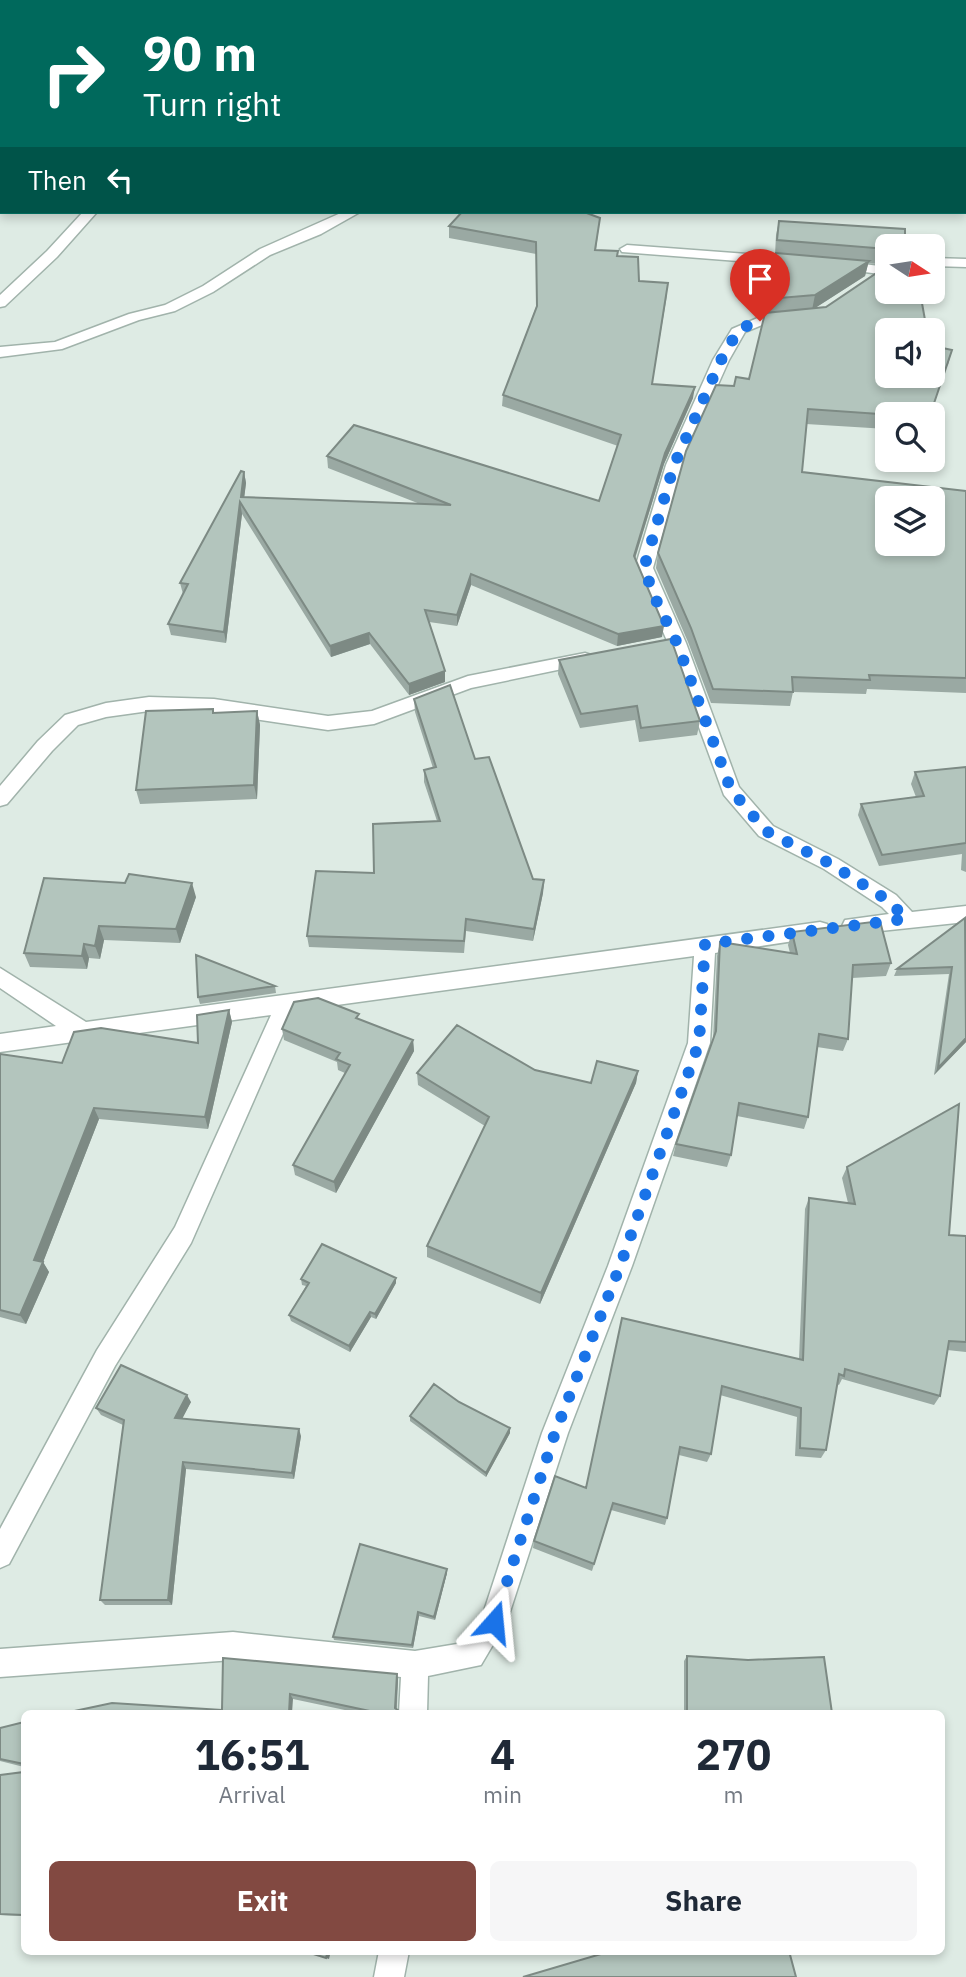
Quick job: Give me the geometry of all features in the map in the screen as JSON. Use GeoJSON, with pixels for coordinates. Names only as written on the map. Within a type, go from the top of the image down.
{"type":"FeatureCollection","features":[{"type":"Feature","properties":{"kind":"street"},"geometry":{"type":"LineString","coordinates":[[0,303],[52,254],[88,214]]}},
{"type":"Feature","properties":{"kind":"street"},"geometry":{"type":"LineString","coordinates":[[0,352],[57,346],[134,317],[170,308],[208,289],[265,252],[316,232],[349,214]]}},
{"type":"Feature","properties":{"kind":"street"},"geometry":{"type":"LineString","coordinates":[[627,249],[875,270]]}},
{"type":"Feature","properties":{"kind":"street"},"geometry":{"type":"LineString","coordinates":[[945,262],[966,263]]}},
{"type":"Feature","properties":{"kind":"street"},"geometry":{"type":"LineString","coordinates":[[868,284],[875,279]]}},
{"type":"Feature","properties":{"kind":"street"},"geometry":{"type":"LineString","coordinates":[[807,318],[760,321],[739,329],[721,360],[674,465],[644,568],[670,644],[731,790],[766,831],[831,864],[889,901],[906,919]]}},
{"type":"Feature","properties":{"kind":"street"},"geometry":{"type":"LineString","coordinates":[[0,799],[44,746],[72,720],[106,710],[149,704],[214,706],[328,723],[374,717],[468,682],[608,655]]}},
{"type":"Feature","properties":{"kind":"street"},"geometry":{"type":"LineString","coordinates":[[0,1043],[705,944],[966,914]]}},
{"type":"Feature","properties":{"kind":"street"},"geometry":{"type":"LineString","coordinates":[[0,1663],[233,1646],[415,1665],[471,1654],[494,1622],[555,1433],[620,1266],[699,1043],[705,944]]}},
{"type":"Feature","properties":{"kind":"street"},"geometry":{"type":"LineString","coordinates":[[0,977],[40,1006],[83,1031]]}},
{"type":"Feature","properties":{"kind":"street"},"geometry":{"type":"LineString","coordinates":[[0,1555],[106,1358],[183,1235],[287,1002]]}},
{"type":"Feature","properties":{"kind":"street"},"geometry":{"type":"LineString","coordinates":[[414,1710],[415,1665]]}},
{"type":"Feature","properties":{"kind":"street"},"geometry":{"type":"LineString","coordinates":[[389,1977],[393,1955]]}},
{"type":"Feature","properties":{"kind":"building"},"geometry":{"type":"Polygon","coordinates":[[[460,214],[589,214],[600,218],[595,250],[618,251],[617,256],[638,257],[639,281],[668,283],[652,384],[695,387],[665,453],[634,556],[664,626],[618,634],[471,574],[457,615],[425,610],[445,671],[409,684],[369,633],[330,646],[240,502],[224,632],[168,624],[188,584],[180,583],[241,471],[244,472],[241,497],[451,505],[327,456],[354,425],[599,501],[621,435],[503,395],[537,306],[536,242],[449,226],[460,214]]]}},
{"type":"Feature","properties":{"kind":"building"},"geometry":{"type":"Polygon","coordinates":[[[779,221],[905,229],[905,234],[875,234],[875,248],[777,240],[779,221]]]}},
{"type":"Feature","properties":{"kind":"building"},"geometry":{"type":"Polygon","coordinates":[[[776,253],[869,261],[815,295],[768,299],[776,253]]]}},
{"type":"Feature","properties":{"kind":"building"},"geometry":{"type":"Polygon","coordinates":[[[875,274],[875,304],[922,304],[925,318],[875,318],[875,388],[939,388],[934,402],[875,402],[875,414],[808,409],[802,472],[923,486],[875,486],[875,556],[945,556],[945,489],[966,491],[966,678],[869,675],[870,680],[792,677],[793,692],[713,689],[691,628],[658,553],[686,451],[716,385],[734,386],[736,377],[749,379],[765,313],[826,307],[875,274]]]}},
{"type":"Feature","properties":{"kind":"building"},"geometry":{"type":"Polygon","coordinates":[[[945,349],[952,350],[945,371],[945,349]]]}},
{"type":"Feature","properties":{"kind":"building"},"geometry":{"type":"Polygon","coordinates":[[[671,639],[700,721],[641,728],[637,706],[581,714],[559,660],[671,639]]]}},
{"type":"Feature","properties":{"kind":"building"},"geometry":{"type":"Polygon","coordinates":[[[450,685],[475,759],[489,757],[533,879],[544,880],[534,929],[466,919],[464,941],[307,936],[316,871],[374,873],[373,824],[440,821],[424,770],[436,767],[414,699],[450,685]]]}},
{"type":"Feature","properties":{"kind":"building"},"geometry":{"type":"Polygon","coordinates":[[[213,709],[213,713],[257,711],[254,785],[136,790],[146,711],[213,709]]]}},
{"type":"Feature","properties":{"kind":"building"},"geometry":{"type":"Polygon","coordinates":[[[966,767],[966,843],[882,855],[861,804],[924,796],[915,772],[966,767]]]}},
{"type":"Feature","properties":{"kind":"building"},"geometry":{"type":"Polygon","coordinates":[[[129,874],[192,883],[176,929],[99,926],[95,946],[84,944],[82,956],[24,953],[44,878],[125,883],[129,874]]]}},
{"type":"Feature","properties":{"kind":"building"},"geometry":{"type":"Polygon","coordinates":[[[965,918],[966,1038],[938,1068],[952,967],[897,969],[965,918]]]}},
{"type":"Feature","properties":{"kind":"building"},"geometry":{"type":"Polygon","coordinates":[[[880,921],[891,963],[853,965],[848,1039],[819,1034],[808,1117],[739,1103],[731,1155],[676,1144],[716,1031],[720,942],[797,954],[792,932],[880,921]]]}},
{"type":"Feature","properties":{"kind":"building"},"geometry":{"type":"Polygon","coordinates":[[[196,955],[275,986],[198,997],[196,955]]]}},
{"type":"Feature","properties":{"kind":"building"},"geometry":{"type":"Polygon","coordinates":[[[318,998],[359,1014],[356,1018],[413,1040],[334,1182],[293,1165],[350,1065],[336,1059],[340,1053],[282,1029],[294,1002],[318,998]]]}},
{"type":"Feature","properties":{"kind":"building"},"geometry":{"type":"Polygon","coordinates":[[[229,1010],[205,1117],[94,1108],[34,1260],[43,1262],[20,1315],[0,1310],[0,1054],[62,1063],[74,1032],[101,1028],[198,1043],[197,1015],[229,1010]]]}},
{"type":"Feature","properties":{"kind":"building"},"geometry":{"type":"Polygon","coordinates":[[[457,1025],[535,1070],[591,1083],[597,1061],[638,1071],[541,1293],[427,1246],[489,1117],[417,1073],[457,1025]]]}},
{"type":"Feature","properties":{"kind":"building"},"geometry":{"type":"Polygon","coordinates":[[[959,1104],[949,1235],[966,1236],[966,1342],[949,1341],[940,1396],[845,1369],[844,1376],[839,1374],[826,1450],[800,1448],[801,1408],[722,1386],[711,1454],[680,1447],[667,1518],[613,1503],[594,1564],[534,1541],[555,1476],[586,1488],[622,1318],[803,1360],[809,1198],[855,1204],[847,1167],[959,1104]]]}},
{"type":"Feature","properties":{"kind":"building"},"geometry":{"type":"Polygon","coordinates":[[[322,1244],[396,1278],[375,1314],[370,1312],[349,1346],[289,1315],[309,1283],[301,1279],[322,1244]]]}},
{"type":"Feature","properties":{"kind":"building"},"geometry":{"type":"Polygon","coordinates":[[[121,1365],[187,1395],[175,1418],[299,1429],[292,1473],[183,1462],[168,1600],[100,1600],[124,1420],[96,1408],[121,1365]]]}},
{"type":"Feature","properties":{"kind":"building"},"geometry":{"type":"Polygon","coordinates":[[[434,1384],[459,1402],[510,1428],[486,1473],[410,1416],[434,1384]]]}},
{"type":"Feature","properties":{"kind":"building"},"geometry":{"type":"Polygon","coordinates":[[[360,1544],[447,1569],[434,1617],[418,1612],[412,1645],[333,1637],[360,1544]]]}},
{"type":"Feature","properties":{"kind":"building"},"geometry":{"type":"Polygon","coordinates":[[[687,1656],[748,1660],[824,1657],[832,1710],[687,1710],[687,1656]]]}},
{"type":"Feature","properties":{"kind":"building"},"geometry":{"type":"Polygon","coordinates":[[[223,1658],[397,1674],[395,1708],[398,1710],[365,1710],[290,1694],[289,1710],[222,1710],[223,1658]]]}},
{"type":"Feature","properties":{"kind":"building"},"geometry":{"type":"Polygon","coordinates":[[[112,1703],[222,1710],[79,1710],[112,1703]]]}},
{"type":"Feature","properties":{"kind":"building"},"geometry":{"type":"Polygon","coordinates":[[[21,1723],[21,1763],[0,1759],[0,1728],[21,1723]]]}},
{"type":"Feature","properties":{"kind":"building"},"geometry":{"type":"Polygon","coordinates":[[[21,1772],[21,1915],[0,1914],[0,1775],[21,1772]]]}},
{"type":"Feature","properties":{"kind":"building"},"geometry":{"type":"Polygon","coordinates":[[[597,1955],[790,1955],[796,1977],[523,1977],[597,1955]]]}},
{"type":"Feature","properties":{"kind":"route"},"geometry":{"type":"LineString","coordinates":[[494,1622],[555,1433],[620,1266],[699,1043],[705,944],[906,919],[889,901],[831,864],[766,831],[731,790],[677,643],[644,568],[674,465],[721,360],[739,329],[760,321]]}}]}
